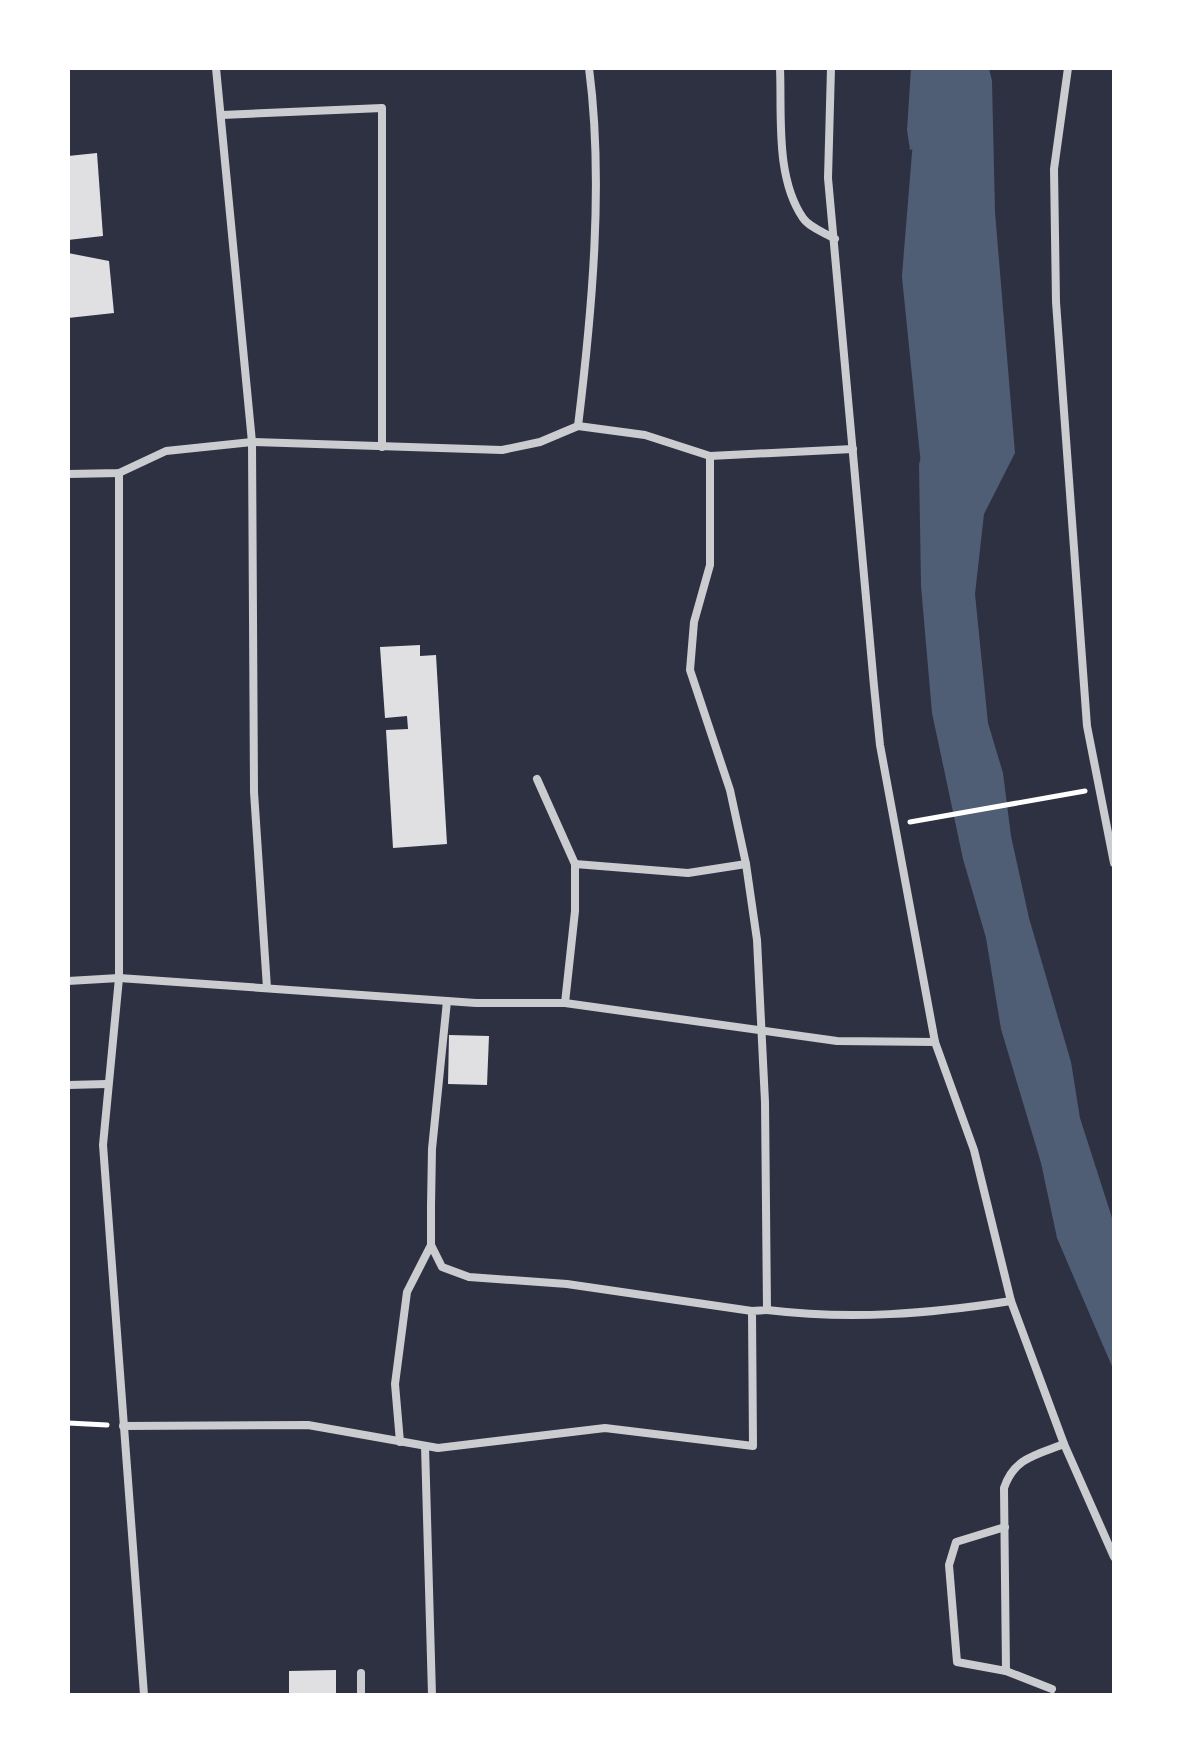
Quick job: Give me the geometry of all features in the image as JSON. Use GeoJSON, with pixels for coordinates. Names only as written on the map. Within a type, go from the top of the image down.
{"type":"FeatureCollection","features":[{"type":"Feature","properties":{"kind":"street"},"geometry":{"type":"LineString","coordinates":[[216,68],[252,442],[254,792],[267,988]]}},
{"type":"Feature","properties":{"kind":"street"},"geometry":{"type":"LineString","coordinates":[[578,426],[593,232],[596,117],[589,68]]}},
{"type":"Feature","properties":{"kind":"street"},"geometry":{"type":"LineString","coordinates":[[780,68],[785,167],[793,198],[805,221],[835,239]]}},
{"type":"Feature","properties":{"kind":"street"},"geometry":{"type":"LineString","coordinates":[[831,68],[828,178],[880,745],[935,1042],[974,1150],[1011,1301],[1064,1444],[1114,1557]]}},
{"type":"Feature","properties":{"kind":"street"},"geometry":{"type":"LineString","coordinates":[[1068,68],[1054,169],[1056,302],[1087,726],[1104,796],[1114,863]]}},
{"type":"Feature","properties":{"kind":"street"},"geometry":{"type":"LineString","coordinates":[[222,115],[382,108],[382,447]]}},
{"type":"Feature","properties":{"kind":"street"},"geometry":{"type":"LineString","coordinates":[[68,474],[119,473],[166,451],[252,442],[502,450],[540,442],[578,426],[645,435],[710,456],[853,449]]}},
{"type":"Feature","properties":{"kind":"street"},"geometry":{"type":"LineString","coordinates":[[710,456],[710,565],[694,622],[690,670],[730,790],[746,864],[757,940],[765,1102],[767,1310]]}},
{"type":"Feature","properties":{"kind":"street"},"geometry":{"type":"LineString","coordinates":[[119,473],[119,978],[107,1084],[104,1198],[144,1695]]}},
{"type":"Feature","properties":{"kind":"street"},"geometry":{"type":"LineString","coordinates":[[537,779],[575,864],[575,911],[565,1003]]}},
{"type":"Feature","properties":{"kind":"street"},"geometry":{"type":"LineString","coordinates":[[1104,796],[1114,796]]}},
{"type":"Feature","properties":{"kind":"street"},"geometry":{"type":"LineString","coordinates":[[575,864],[688,873],[746,864]]}},
{"type":"Feature","properties":{"kind":"street"},"geometry":{"type":"LineString","coordinates":[[68,981],[119,978],[447,1001],[565,1003],[837,1041],[935,1042]]}},
{"type":"Feature","properties":{"kind":"street"},"geometry":{"type":"LineString","coordinates":[[400,1442],[395,1384],[407,1292],[431,1245],[432,1149],[447,1001]]}},
{"type":"Feature","properties":{"kind":"street"},"geometry":{"type":"LineString","coordinates":[[68,1085],[107,1084]]}},
{"type":"Feature","properties":{"kind":"street"},"geometry":{"type":"LineString","coordinates":[[431,1245],[442,1267],[469,1277],[567,1284],[752,1311],[826,1317],[876,1317],[1011,1301]]}},
{"type":"Feature","properties":{"kind":"street"},"geometry":{"type":"LineString","coordinates":[[123,1426],[308,1425],[438,1448],[605,1428],[753,1446],[752,1311]]}},
{"type":"Feature","properties":{"kind":"street"},"geometry":{"type":"LineString","coordinates":[[1006,1671],[1004,1488],[1010,1471],[1021,1460],[1064,1444]]}},
{"type":"Feature","properties":{"kind":"street"},"geometry":{"type":"LineString","coordinates":[[425,1446],[432,1695]]}},
{"type":"Feature","properties":{"kind":"street"},"geometry":{"type":"LineString","coordinates":[[1005,1527],[956,1542],[949,1565],[957,1662],[1006,1671],[1052,1689]]}},
{"type":"Feature","properties":{"kind":"street"},"geometry":{"type":"LineString","coordinates":[[361,1673],[361,1695]]}},
{"type":"Feature","properties":{"kind":"path"},"geometry":{"type":"LineString","coordinates":[[904,823],[1092,790]]}},
{"type":"Feature","properties":{"kind":"path"},"geometry":{"type":"LineString","coordinates":[[68,1423],[123,1426]]}},
{"type":"Feature","properties":{"kind":"water"},"geometry":{"type":"Polygon","coordinates":[[[911,68],[989,68],[992,81],[995,212],[1015,453],[984,514],[975,594],[988,723],[1003,773],[1011,836],[1029,918],[1071,1062],[1080,1118],[1114,1224],[1114,1371],[1057,1238],[1041,1163],[1001,1029],[986,938],[963,859],[932,713],[921,586],[919,464],[948,373],[947,329],[955,259],[924,146],[910,150],[907,130],[911,68]]]}},
{"type":"Feature","properties":{"kind":"building"},"geometry":{"type":"Polygon","coordinates":[[[97,153],[103,236],[68,240],[68,156],[97,153]]]}},
{"type":"Feature","properties":{"kind":"building"},"geometry":{"type":"Polygon","coordinates":[[[68,253],[109,261],[114,313],[68,318],[68,253]]]}},
{"type":"Feature","properties":{"kind":"building"},"geometry":{"type":"Polygon","coordinates":[[[420,645],[420,656],[436,655],[447,844],[393,848],[386,730],[408,729],[407,716],[385,718],[380,647],[420,645]]]}},
{"type":"Feature","properties":{"kind":"building"},"geometry":{"type":"Polygon","coordinates":[[[449,1035],[489,1036],[487,1085],[448,1084],[449,1035]]]}},
{"type":"Feature","properties":{"kind":"building"},"geometry":{"type":"Polygon","coordinates":[[[336,1670],[336,1695],[289,1695],[289,1671],[336,1670]]]}},
{"type":"Feature","properties":{"kind":"waterway"},"geometry":{"type":"LineString","coordinates":[[945,68],[928,276],[947,464]]}}]}
